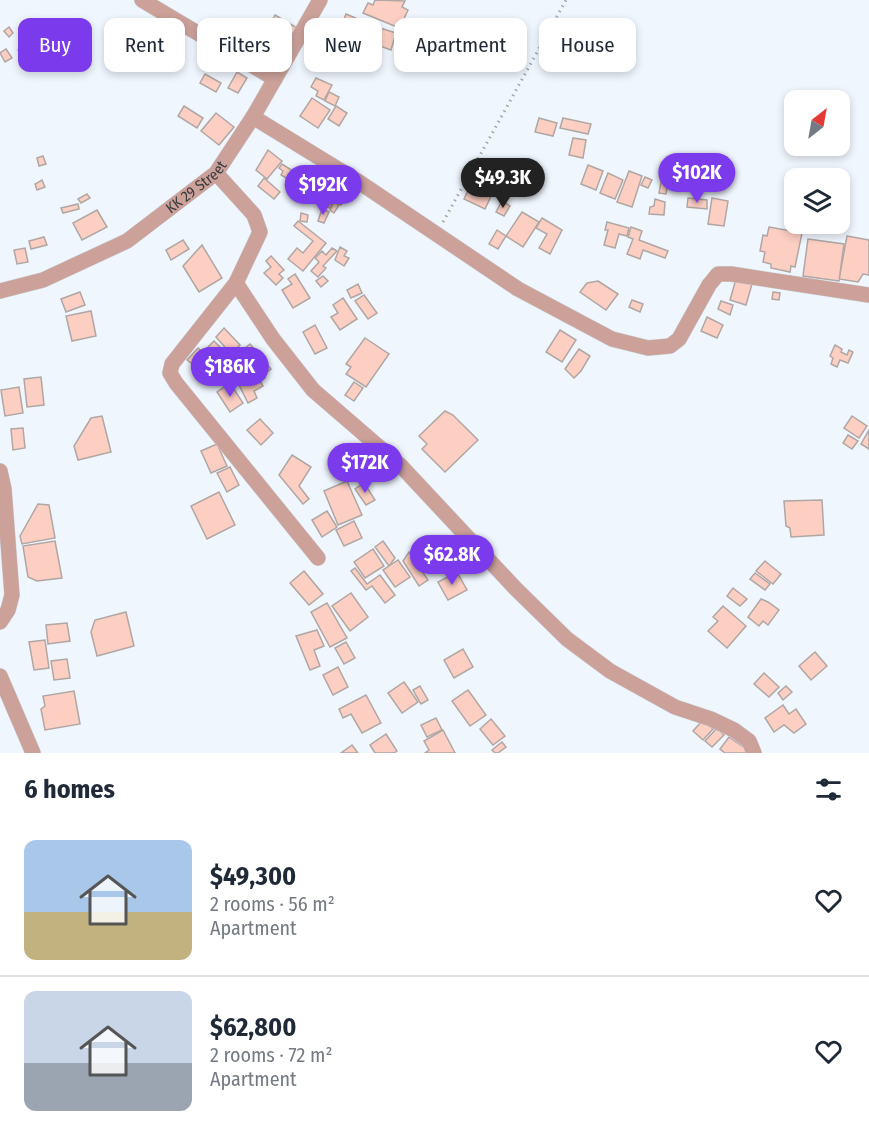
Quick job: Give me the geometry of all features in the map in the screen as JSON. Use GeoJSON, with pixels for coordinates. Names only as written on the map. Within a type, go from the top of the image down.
{"type":"FeatureCollection","features":[{"type":"Feature","properties":{"kind":"street"},"geometry":{"type":"LineString","coordinates":[[142,0],[275,79]]}},
{"type":"Feature","properties":{"kind":"street","name":"KK 29 Street"},"geometry":{"type":"LineString","coordinates":[[0,291],[43,280],[127,241],[216,173],[253,117],[320,0]]}},
{"type":"Feature","properties":{"kind":"street"},"geometry":{"type":"LineString","coordinates":[[253,117],[359,182],[518,289],[612,339],[648,348],[670,346],[679,339],[709,285],[718,274],[869,295]]}},
{"type":"Feature","properties":{"kind":"street"},"geometry":{"type":"LineString","coordinates":[[216,173],[254,215],[260,232],[236,283],[172,364],[170,373],[318,558]]}},
{"type":"Feature","properties":{"kind":"street"},"geometry":{"type":"LineString","coordinates":[[236,283],[273,339],[313,390],[402,466],[515,588],[567,639],[610,671],[675,707],[711,719],[734,730],[748,741],[754,753]]}},
{"type":"Feature","properties":{"kind":"street"},"geometry":{"type":"LineString","coordinates":[[0,471],[4,489],[12,595],[8,610],[0,622]]}},
{"type":"Feature","properties":{"kind":"street"},"geometry":{"type":"LineString","coordinates":[[0,676],[33,753]]}},
{"type":"Feature","properties":{"kind":"path"},"geometry":{"type":"LineString","coordinates":[[436,234],[566,0]]}},
{"type":"Feature","properties":{"kind":"building"},"geometry":{"type":"Polygon","coordinates":[[[375,0],[405,1],[402,7],[408,10],[404,18],[394,18],[394,26],[382,21],[382,18],[363,13],[368,3],[373,5],[375,0]]]}},
{"type":"Feature","properties":{"kind":"building"},"geometry":{"type":"Polygon","coordinates":[[[292,25],[299,29],[292,42],[292,25]]]}},
{"type":"Feature","properties":{"kind":"building"},"geometry":{"type":"Polygon","coordinates":[[[9,27],[13,33],[9,37],[4,31],[9,27]]]}},
{"type":"Feature","properties":{"kind":"building"},"geometry":{"type":"Polygon","coordinates":[[[382,29],[394,32],[391,50],[382,47],[382,29]]]}},
{"type":"Feature","properties":{"kind":"building"},"geometry":{"type":"Polygon","coordinates":[[[6,49],[12,58],[5,62],[0,53],[6,49]]]}},
{"type":"Feature","properties":{"kind":"building"},"geometry":{"type":"Polygon","coordinates":[[[237,72],[247,78],[238,93],[228,88],[237,72]]]}},
{"type":"Feature","properties":{"kind":"building"},"geometry":{"type":"Polygon","coordinates":[[[205,74],[221,83],[216,92],[200,83],[205,74]]]}},
{"type":"Feature","properties":{"kind":"building"},"geometry":{"type":"Polygon","coordinates":[[[316,78],[332,85],[324,100],[316,96],[318,91],[311,87],[316,78]]]}},
{"type":"Feature","properties":{"kind":"building"},"geometry":{"type":"Polygon","coordinates":[[[329,92],[339,97],[335,106],[325,101],[329,92]]]}},
{"type":"Feature","properties":{"kind":"building"},"geometry":{"type":"Polygon","coordinates":[[[312,98],[330,110],[318,128],[300,116],[312,98]]]}},
{"type":"Feature","properties":{"kind":"building"},"geometry":{"type":"Polygon","coordinates":[[[184,106],[203,118],[197,128],[178,116],[184,106]]]}},
{"type":"Feature","properties":{"kind":"building"},"geometry":{"type":"Polygon","coordinates":[[[336,106],[347,113],[339,126],[328,119],[336,106]]]}},
{"type":"Feature","properties":{"kind":"building"},"geometry":{"type":"Polygon","coordinates":[[[216,113],[234,127],[219,145],[201,131],[216,113]]]}},
{"type":"Feature","properties":{"kind":"building"},"geometry":{"type":"Polygon","coordinates":[[[539,118],[557,123],[553,136],[535,132],[539,118]]]}},
{"type":"Feature","properties":{"kind":"building"},"geometry":{"type":"Polygon","coordinates":[[[563,118],[591,124],[588,134],[560,128],[563,118]]]}},
{"type":"Feature","properties":{"kind":"building"},"geometry":{"type":"Polygon","coordinates":[[[573,138],[586,140],[583,158],[569,155],[573,138]]]}},
{"type":"Feature","properties":{"kind":"building"},"geometry":{"type":"Polygon","coordinates":[[[268,150],[282,161],[267,179],[256,170],[268,150]]]}},
{"type":"Feature","properties":{"kind":"building"},"geometry":{"type":"Polygon","coordinates":[[[43,156],[46,164],[39,166],[37,158],[43,156]]]}},
{"type":"Feature","properties":{"kind":"building"},"geometry":{"type":"Polygon","coordinates":[[[491,160],[518,173],[514,180],[518,184],[511,195],[507,194],[504,198],[485,185],[486,172],[491,160]]]}},
{"type":"Feature","properties":{"kind":"building"},"geometry":{"type":"Polygon","coordinates":[[[282,164],[296,173],[291,181],[281,175],[283,171],[279,168],[282,164]]]}},
{"type":"Feature","properties":{"kind":"building"},"geometry":{"type":"Polygon","coordinates":[[[588,165],[603,171],[596,190],[581,184],[588,165]]]}},
{"type":"Feature","properties":{"kind":"building"},"geometry":{"type":"Polygon","coordinates":[[[522,170],[529,174],[524,183],[516,179],[522,170]]]}},
{"type":"Feature","properties":{"kind":"building"},"geometry":{"type":"Polygon","coordinates":[[[629,171],[642,176],[632,207],[617,202],[629,171]]]}},
{"type":"Feature","properties":{"kind":"building"},"geometry":{"type":"Polygon","coordinates":[[[608,173],[623,180],[615,199],[600,193],[608,173]]]}},
{"type":"Feature","properties":{"kind":"building"},"geometry":{"type":"Polygon","coordinates":[[[645,177],[652,180],[648,188],[641,185],[645,177]]]}},
{"type":"Feature","properties":{"kind":"building"},"geometry":{"type":"Polygon","coordinates":[[[264,178],[280,192],[274,199],[258,186],[264,178]]]}},
{"type":"Feature","properties":{"kind":"building"},"geometry":{"type":"Polygon","coordinates":[[[320,178],[348,193],[341,205],[333,201],[330,208],[325,206],[329,199],[313,191],[320,178]]]}},
{"type":"Feature","properties":{"kind":"building"},"geometry":{"type":"Polygon","coordinates":[[[42,180],[45,187],[37,190],[35,184],[42,180]]]}},
{"type":"Feature","properties":{"kind":"building"},"geometry":{"type":"Polygon","coordinates":[[[661,182],[668,183],[666,194],[659,193],[661,182]]]}},
{"type":"Feature","properties":{"kind":"building"},"geometry":{"type":"Polygon","coordinates":[[[472,183],[492,194],[485,209],[464,199],[472,183]]]}},
{"type":"Feature","properties":{"kind":"building"},"geometry":{"type":"Polygon","coordinates":[[[87,194],[90,198],[81,203],[78,199],[87,194]]]}},
{"type":"Feature","properties":{"kind":"building"},"geometry":{"type":"Polygon","coordinates":[[[688,198],[707,200],[707,209],[687,207],[688,198]]]}},
{"type":"Feature","properties":{"kind":"building"},"geometry":{"type":"Polygon","coordinates":[[[712,198],[728,201],[724,226],[708,224],[712,198]]]}},
{"type":"Feature","properties":{"kind":"building"},"geometry":{"type":"Polygon","coordinates":[[[655,199],[665,202],[664,215],[649,214],[655,199]]]}},
{"type":"Feature","properties":{"kind":"building"},"geometry":{"type":"Polygon","coordinates":[[[502,201],[510,206],[504,216],[496,212],[502,201]]]}},
{"type":"Feature","properties":{"kind":"building"},"geometry":{"type":"Polygon","coordinates":[[[334,202],[339,205],[334,213],[330,210],[334,202]]]}},
{"type":"Feature","properties":{"kind":"building"},"geometry":{"type":"Polygon","coordinates":[[[78,204],[79,209],[63,213],[61,208],[78,204]]]}},
{"type":"Feature","properties":{"kind":"building"},"geometry":{"type":"Polygon","coordinates":[[[322,209],[329,212],[324,223],[318,221],[322,209]]]}},
{"type":"Feature","properties":{"kind":"building"},"geometry":{"type":"Polygon","coordinates":[[[97,210],[107,227],[82,240],[73,223],[97,210]]]}},
{"type":"Feature","properties":{"kind":"building"},"geometry":{"type":"Polygon","coordinates":[[[522,212],[539,222],[523,247],[506,236],[522,212]]]}},
{"type":"Feature","properties":{"kind":"building"},"geometry":{"type":"Polygon","coordinates":[[[301,213],[308,215],[307,222],[300,221],[301,213]]]}},
{"type":"Feature","properties":{"kind":"building"},"geometry":{"type":"Polygon","coordinates":[[[542,218],[562,230],[550,254],[539,248],[547,234],[536,228],[542,218]]]}},
{"type":"Feature","properties":{"kind":"building"},"geometry":{"type":"Polygon","coordinates":[[[298,221],[326,243],[303,271],[288,259],[297,248],[303,253],[313,241],[294,226],[298,221]]]}},
{"type":"Feature","properties":{"kind":"building"},"geometry":{"type":"Polygon","coordinates":[[[607,222],[629,228],[627,236],[619,234],[615,248],[604,245],[608,230],[605,230],[607,222]]]}},
{"type":"Feature","properties":{"kind":"building"},"geometry":{"type":"Polygon","coordinates":[[[631,227],[642,231],[639,240],[668,251],[665,258],[643,250],[640,259],[627,254],[633,239],[628,237],[631,227]]]}},
{"type":"Feature","properties":{"kind":"building"},"geometry":{"type":"Polygon","coordinates":[[[769,227],[784,230],[784,234],[802,234],[795,267],[791,266],[790,272],[771,268],[771,264],[763,262],[765,252],[760,251],[763,235],[767,236],[769,227]]]}},
{"type":"Feature","properties":{"kind":"building"},"geometry":{"type":"Polygon","coordinates":[[[497,230],[506,236],[498,249],[489,244],[497,230]]]}},
{"type":"Feature","properties":{"kind":"building"},"geometry":{"type":"Polygon","coordinates":[[[847,236],[869,240],[869,275],[863,274],[858,282],[839,279],[847,236]]]}},
{"type":"Feature","properties":{"kind":"building"},"geometry":{"type":"Polygon","coordinates":[[[44,237],[47,245],[31,249],[29,241],[44,237]]]}},
{"type":"Feature","properties":{"kind":"building"},"geometry":{"type":"Polygon","coordinates":[[[808,239],[844,244],[839,281],[803,276],[808,239]]]}},
{"type":"Feature","properties":{"kind":"building"},"geometry":{"type":"Polygon","coordinates":[[[183,240],[189,249],[171,260],[166,250],[183,240]]]}},
{"type":"Feature","properties":{"kind":"building"},"geometry":{"type":"Polygon","coordinates":[[[202,245],[222,278],[199,292],[183,266],[202,245]]]}},
{"type":"Feature","properties":{"kind":"building"},"geometry":{"type":"Polygon","coordinates":[[[340,247],[347,251],[344,256],[349,258],[344,266],[335,260],[340,247]]]}},
{"type":"Feature","properties":{"kind":"building"},"geometry":{"type":"Polygon","coordinates":[[[25,248],[28,262],[17,264],[14,250],[25,248]]]}},
{"type":"Feature","properties":{"kind":"building"},"geometry":{"type":"Polygon","coordinates":[[[332,248],[337,251],[323,266],[326,268],[318,277],[311,271],[319,262],[315,258],[322,251],[326,255],[332,248]]]}},
{"type":"Feature","properties":{"kind":"building"},"geometry":{"type":"Polygon","coordinates":[[[271,256],[284,270],[279,274],[283,278],[276,285],[264,273],[271,267],[266,261],[271,256]]]}},
{"type":"Feature","properties":{"kind":"building"},"geometry":{"type":"Polygon","coordinates":[[[295,274],[310,298],[293,308],[282,290],[292,284],[288,279],[295,274]]]}},
{"type":"Feature","properties":{"kind":"building"},"geometry":{"type":"Polygon","coordinates":[[[323,276],[328,281],[321,287],[316,281],[323,276]]]}},
{"type":"Feature","properties":{"kind":"building"},"geometry":{"type":"Polygon","coordinates":[[[736,279],[752,284],[746,305],[730,300],[736,279]]]}},
{"type":"Feature","properties":{"kind":"building"},"geometry":{"type":"Polygon","coordinates":[[[598,281],[618,294],[606,310],[580,292],[587,283],[598,281]]]}},
{"type":"Feature","properties":{"kind":"building"},"geometry":{"type":"Polygon","coordinates":[[[358,284],[362,293],[351,298],[347,290],[358,284]]]}},
{"type":"Feature","properties":{"kind":"building"},"geometry":{"type":"Polygon","coordinates":[[[80,292],[85,305],[66,312],[61,299],[80,292]]]}},
{"type":"Feature","properties":{"kind":"building"},"geometry":{"type":"Polygon","coordinates":[[[773,292],[780,293],[779,300],[772,299],[773,292]]]}},
{"type":"Feature","properties":{"kind":"building"},"geometry":{"type":"Polygon","coordinates":[[[364,295],[377,313],[368,319],[355,301],[364,295]]]}},
{"type":"Feature","properties":{"kind":"building"},"geometry":{"type":"Polygon","coordinates":[[[343,298],[357,319],[340,330],[331,317],[338,313],[333,305],[343,298]]]}},
{"type":"Feature","properties":{"kind":"building"},"geometry":{"type":"Polygon","coordinates":[[[632,300],[643,304],[640,312],[629,307],[632,300]]]}},
{"type":"Feature","properties":{"kind":"building"},"geometry":{"type":"Polygon","coordinates":[[[721,301],[733,305],[730,315],[718,309],[721,301]]]}},
{"type":"Feature","properties":{"kind":"building"},"geometry":{"type":"Polygon","coordinates":[[[91,311],[96,336],[72,341],[66,316],[91,311]]]}},
{"type":"Feature","properties":{"kind":"building"},"geometry":{"type":"Polygon","coordinates":[[[707,317],[723,325],[717,338],[701,331],[707,317]]]}},
{"type":"Feature","properties":{"kind":"building"},"geometry":{"type":"Polygon","coordinates":[[[315,325],[327,348],[315,354],[303,332],[315,325]]]}},
{"type":"Feature","properties":{"kind":"building"},"geometry":{"type":"Polygon","coordinates":[[[224,328],[240,345],[231,354],[216,337],[224,328]]]}},
{"type":"Feature","properties":{"kind":"building"},"geometry":{"type":"Polygon","coordinates":[[[560,330],[576,340],[562,362],[546,352],[560,330]]]}},
{"type":"Feature","properties":{"kind":"building"},"geometry":{"type":"Polygon","coordinates":[[[365,338],[389,354],[366,387],[346,374],[351,367],[346,364],[365,338]]]}},
{"type":"Feature","properties":{"kind":"building"},"geometry":{"type":"Polygon","coordinates":[[[214,341],[228,355],[222,361],[208,347],[214,341]]]}},
{"type":"Feature","properties":{"kind":"building"},"geometry":{"type":"Polygon","coordinates":[[[250,344],[271,369],[260,381],[263,386],[254,391],[257,398],[248,403],[237,381],[241,379],[237,372],[239,369],[231,359],[250,344]]]}},
{"type":"Feature","properties":{"kind":"building"},"geometry":{"type":"Polygon","coordinates":[[[835,345],[847,355],[849,350],[853,352],[848,363],[840,360],[837,367],[831,364],[833,358],[830,356],[835,345]]]}},
{"type":"Feature","properties":{"kind":"building"},"geometry":{"type":"Polygon","coordinates":[[[198,348],[205,354],[195,366],[187,360],[198,348]]]}},
{"type":"Feature","properties":{"kind":"building"},"geometry":{"type":"Polygon","coordinates":[[[579,349],[590,356],[574,378],[565,369],[579,349]]]}},
{"type":"Feature","properties":{"kind":"building"},"geometry":{"type":"Polygon","coordinates":[[[209,352],[219,363],[205,376],[195,365],[209,352]]]}},
{"type":"Feature","properties":{"kind":"building"},"geometry":{"type":"Polygon","coordinates":[[[41,377],[44,405],[27,407],[24,379],[41,377]]]}},
{"type":"Feature","properties":{"kind":"building"},"geometry":{"type":"Polygon","coordinates":[[[354,382],[363,388],[354,401],[345,395],[354,382]]]}},
{"type":"Feature","properties":{"kind":"building"},"geometry":{"type":"Polygon","coordinates":[[[230,383],[243,403],[230,412],[217,392],[230,383]]]}},
{"type":"Feature","properties":{"kind":"building"},"geometry":{"type":"Polygon","coordinates":[[[19,387],[23,413],[5,416],[1,390],[19,387]]]}},
{"type":"Feature","properties":{"kind":"building"},"geometry":{"type":"Polygon","coordinates":[[[445,411],[453,415],[478,440],[445,472],[422,449],[427,444],[419,436],[445,411]]]}},
{"type":"Feature","properties":{"kind":"building"},"geometry":{"type":"Polygon","coordinates":[[[102,416],[111,452],[78,460],[74,446],[91,418],[102,416]]]}},
{"type":"Feature","properties":{"kind":"building"},"geometry":{"type":"Polygon","coordinates":[[[852,416],[867,426],[859,438],[844,428],[852,416]]]}},
{"type":"Feature","properties":{"kind":"building"},"geometry":{"type":"Polygon","coordinates":[[[260,419],[273,433],[261,445],[247,430],[260,419]]]}},
{"type":"Feature","properties":{"kind":"building"},"geometry":{"type":"Polygon","coordinates":[[[23,428],[25,448],[13,450],[11,429],[23,428]]]}},
{"type":"Feature","properties":{"kind":"building"},"geometry":{"type":"Polygon","coordinates":[[[869,430],[869,449],[861,444],[869,430]]]}},
{"type":"Feature","properties":{"kind":"building"},"geometry":{"type":"Polygon","coordinates":[[[848,435],[858,441],[852,449],[843,443],[848,435]]]}},
{"type":"Feature","properties":{"kind":"building"},"geometry":{"type":"Polygon","coordinates":[[[217,444],[227,466],[211,473],[201,451],[217,444]]]}},
{"type":"Feature","properties":{"kind":"building"},"geometry":{"type":"Polygon","coordinates":[[[292,455],[311,467],[299,486],[309,499],[303,504],[279,475],[292,455]]]}},
{"type":"Feature","properties":{"kind":"building"},"geometry":{"type":"Polygon","coordinates":[[[230,467],[239,485],[227,492],[217,473],[230,467]]]}},
{"type":"Feature","properties":{"kind":"building"},"geometry":{"type":"Polygon","coordinates":[[[347,481],[362,515],[338,525],[324,491],[347,481]]]}},
{"type":"Feature","properties":{"kind":"building"},"geometry":{"type":"Polygon","coordinates":[[[364,483],[375,500],[366,505],[355,489],[364,483]]]}},
{"type":"Feature","properties":{"kind":"building"},"geometry":{"type":"Polygon","coordinates":[[[219,492],[235,525],[207,539],[191,506],[219,492]]]}},
{"type":"Feature","properties":{"kind":"building"},"geometry":{"type":"Polygon","coordinates":[[[822,500],[824,535],[791,537],[790,528],[786,526],[784,501],[822,500]]]}},
{"type":"Feature","properties":{"kind":"building"},"geometry":{"type":"Polygon","coordinates":[[[38,504],[49,505],[55,538],[22,544],[20,536],[38,504]]]}},
{"type":"Feature","properties":{"kind":"building"},"geometry":{"type":"Polygon","coordinates":[[[327,511],[337,527],[322,537],[312,520],[327,511]]]}},
{"type":"Feature","properties":{"kind":"building"},"geometry":{"type":"Polygon","coordinates":[[[354,521],[362,538],[344,546],[336,530],[354,521]]]}},
{"type":"Feature","properties":{"kind":"building"},"geometry":{"type":"Polygon","coordinates":[[[55,541],[62,578],[37,581],[28,577],[23,546],[55,541]]]}},
{"type":"Feature","properties":{"kind":"building"},"geometry":{"type":"Polygon","coordinates":[[[383,541],[395,558],[389,566],[375,547],[383,541]]]}},
{"type":"Feature","properties":{"kind":"building"},"geometry":{"type":"Polygon","coordinates":[[[373,549],[384,566],[365,578],[354,562],[373,549]]]}},
{"type":"Feature","properties":{"kind":"building"},"geometry":{"type":"Polygon","coordinates":[[[409,552],[428,580],[419,586],[403,561],[409,552]]]}},
{"type":"Feature","properties":{"kind":"building"},"geometry":{"type":"Polygon","coordinates":[[[398,560],[410,577],[395,587],[383,570],[398,560]]]}},
{"type":"Feature","properties":{"kind":"building"},"geometry":{"type":"Polygon","coordinates":[[[765,561],[781,574],[773,584],[756,571],[765,561]]]}},
{"type":"Feature","properties":{"kind":"building"},"geometry":{"type":"Polygon","coordinates":[[[355,568],[367,584],[380,575],[395,595],[385,603],[372,586],[366,590],[351,571],[355,568]]]}},
{"type":"Feature","properties":{"kind":"building"},"geometry":{"type":"Polygon","coordinates":[[[304,571],[323,594],[309,605],[290,583],[304,571]]]}},
{"type":"Feature","properties":{"kind":"building"},"geometry":{"type":"Polygon","coordinates":[[[457,572],[467,590],[448,600],[438,582],[457,572]]]}},
{"type":"Feature","properties":{"kind":"building"},"geometry":{"type":"Polygon","coordinates":[[[755,573],[770,584],[765,590],[750,579],[755,573]]]}},
{"type":"Feature","properties":{"kind":"building"},"geometry":{"type":"Polygon","coordinates":[[[733,588],[747,599],[740,606],[727,596],[733,588]]]}},
{"type":"Feature","properties":{"kind":"building"},"geometry":{"type":"Polygon","coordinates":[[[351,593],[368,617],[350,631],[332,606],[351,593]]]}},
{"type":"Feature","properties":{"kind":"building"},"geometry":{"type":"Polygon","coordinates":[[[761,599],[779,610],[768,625],[763,621],[759,626],[748,617],[761,599]]]}},
{"type":"Feature","properties":{"kind":"building"},"geometry":{"type":"Polygon","coordinates":[[[327,603],[347,638],[330,647],[311,612],[327,603]]]}},
{"type":"Feature","properties":{"kind":"building"},"geometry":{"type":"Polygon","coordinates":[[[723,606],[746,626],[727,648],[708,631],[718,621],[713,617],[723,606]]]}},
{"type":"Feature","properties":{"kind":"building"},"geometry":{"type":"Polygon","coordinates":[[[126,612],[134,646],[97,656],[91,632],[95,620],[126,612]]]}},
{"type":"Feature","properties":{"kind":"building"},"geometry":{"type":"Polygon","coordinates":[[[67,623],[70,641],[48,644],[46,625],[67,623]]]}},
{"type":"Feature","properties":{"kind":"building"},"geometry":{"type":"Polygon","coordinates":[[[317,630],[324,646],[314,650],[320,666],[310,670],[296,636],[317,630]]]}},
{"type":"Feature","properties":{"kind":"building"},"geometry":{"type":"Polygon","coordinates":[[[45,640],[49,668],[34,670],[29,642],[45,640]]]}},
{"type":"Feature","properties":{"kind":"building"},"geometry":{"type":"Polygon","coordinates":[[[346,642],[355,658],[344,664],[335,648],[346,642]]]}},
{"type":"Feature","properties":{"kind":"building"},"geometry":{"type":"Polygon","coordinates":[[[463,649],[473,667],[454,678],[444,660],[463,649]]]}},
{"type":"Feature","properties":{"kind":"building"},"geometry":{"type":"Polygon","coordinates":[[[815,652],[827,666],[811,680],[799,666],[815,652]]]}},
{"type":"Feature","properties":{"kind":"building"},"geometry":{"type":"Polygon","coordinates":[[[67,659],[70,678],[54,680],[51,661],[67,659]]]}},
{"type":"Feature","properties":{"kind":"building"},"geometry":{"type":"Polygon","coordinates":[[[338,667],[348,687],[333,695],[323,675],[338,667]]]}},
{"type":"Feature","properties":{"kind":"building"},"geometry":{"type":"Polygon","coordinates":[[[764,673],[779,687],[769,697],[754,684],[764,673]]]}},
{"type":"Feature","properties":{"kind":"building"},"geometry":{"type":"Polygon","coordinates":[[[404,682],[418,702],[402,713],[388,693],[404,682]]]}},
{"type":"Feature","properties":{"kind":"building"},"geometry":{"type":"Polygon","coordinates":[[[420,686],[428,700],[421,704],[413,690],[420,686]]]}},
{"type":"Feature","properties":{"kind":"building"},"geometry":{"type":"Polygon","coordinates":[[[786,686],[792,692],[783,700],[778,693],[786,686]]]}},
{"type":"Feature","properties":{"kind":"building"},"geometry":{"type":"Polygon","coordinates":[[[468,690],[486,715],[470,726],[452,701],[468,690]]]}},
{"type":"Feature","properties":{"kind":"building"},"geometry":{"type":"Polygon","coordinates":[[[74,691],[80,724],[45,730],[41,709],[45,706],[43,696],[74,691]]]}},
{"type":"Feature","properties":{"kind":"building"},"geometry":{"type":"Polygon","coordinates":[[[366,695],[381,723],[362,733],[351,714],[343,718],[339,709],[366,695]]]}},
{"type":"Feature","properties":{"kind":"building"},"geometry":{"type":"Polygon","coordinates":[[[783,705],[789,714],[796,709],[806,724],[794,733],[784,725],[774,732],[765,718],[783,705]]]}},
{"type":"Feature","properties":{"kind":"building"},"geometry":{"type":"Polygon","coordinates":[[[436,718],[442,730],[427,737],[421,725],[436,718]]]}},
{"type":"Feature","properties":{"kind":"building"},"geometry":{"type":"Polygon","coordinates":[[[491,719],[505,736],[493,745],[480,729],[491,719]]]}},
{"type":"Feature","properties":{"kind":"building"},"geometry":{"type":"Polygon","coordinates":[[[703,720],[713,729],[703,740],[693,731],[703,720]]]}},
{"type":"Feature","properties":{"kind":"building"},"geometry":{"type":"Polygon","coordinates":[[[717,728],[724,735],[712,747],[705,741],[717,728]]]}},
{"type":"Feature","properties":{"kind":"building"},"geometry":{"type":"Polygon","coordinates":[[[443,730],[455,753],[425,753],[429,750],[424,741],[443,730]]]}},
{"type":"Feature","properties":{"kind":"building"},"geometry":{"type":"Polygon","coordinates":[[[386,734],[397,751],[375,753],[370,745],[386,734]]]}},
{"type":"Feature","properties":{"kind":"building"},"geometry":{"type":"Polygon","coordinates":[[[729,737],[749,751],[747,753],[725,753],[720,749],[729,737]]]}},
{"type":"Feature","properties":{"kind":"building"},"geometry":{"type":"Polygon","coordinates":[[[502,742],[506,747],[495,753],[492,750],[502,742]]]}},
{"type":"Feature","properties":{"kind":"building"},"geometry":{"type":"Polygon","coordinates":[[[352,745],[358,753],[341,753],[352,745]]]}}]}
